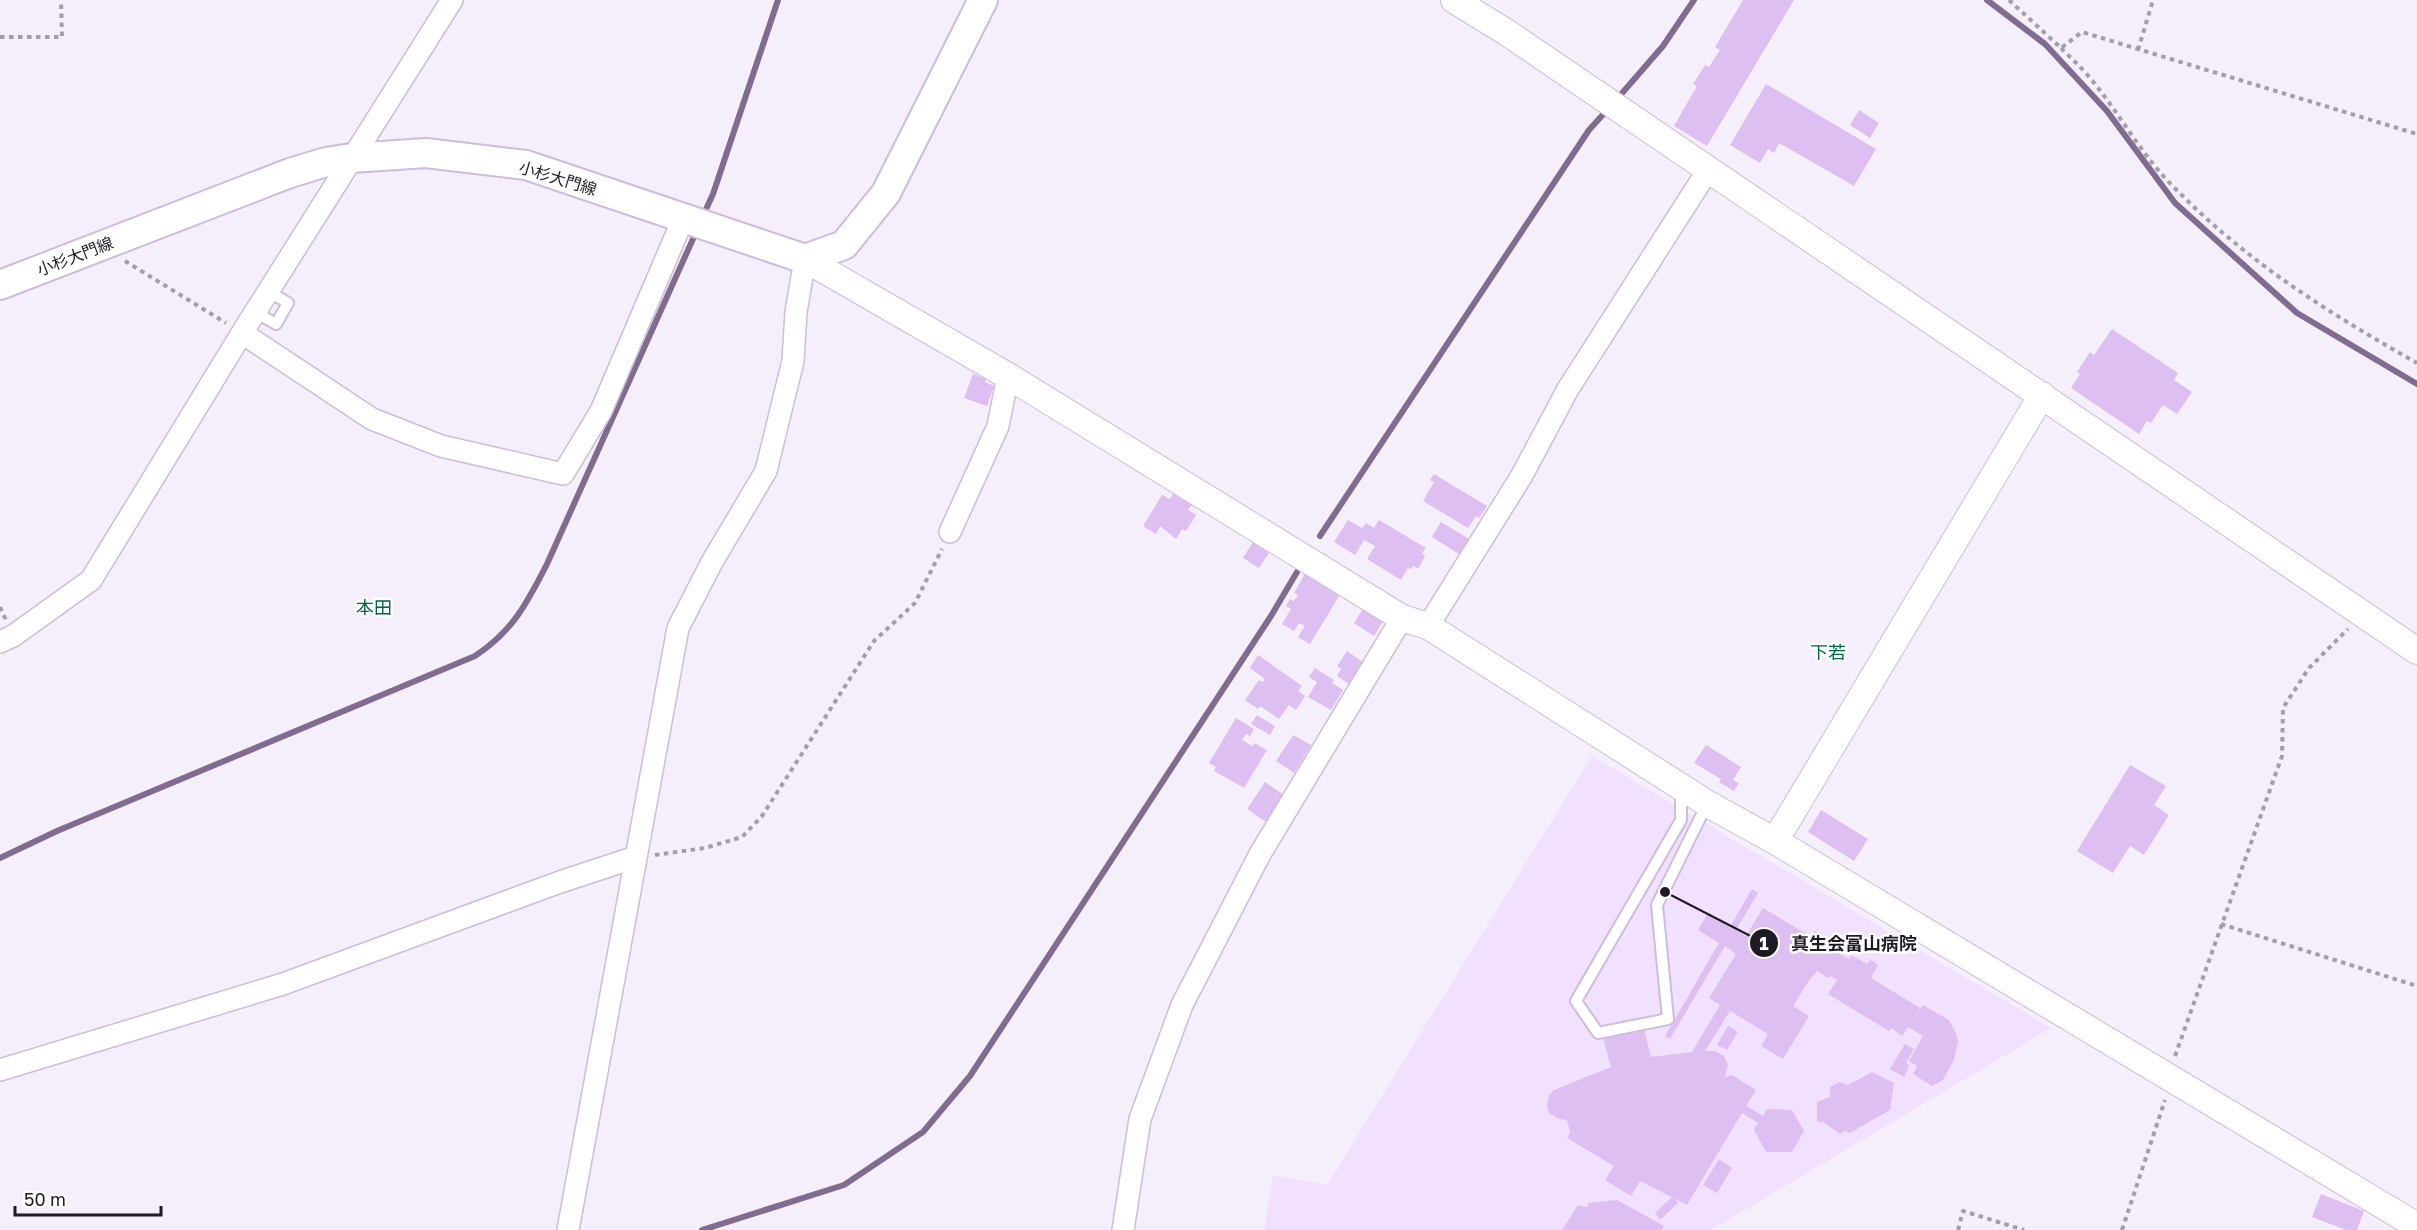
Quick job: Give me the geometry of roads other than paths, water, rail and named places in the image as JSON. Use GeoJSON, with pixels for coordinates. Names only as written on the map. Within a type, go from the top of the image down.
{"type":"FeatureCollection","features":[{"type":"Feature","properties":{"kind":"main road"},"geometry":{"type":"LineString","coordinates":[[804,259],[844,245],[886,193],[983,0]]}},
{"type":"Feature","properties":{"kind":"main road","name":"小杉大門線"},"geometry":{"type":"LineString","coordinates":[[0,285],[290,173],[326,162],[351,158],[426,153],[526,165],[804,259]]}},
{"type":"Feature","properties":{"kind":"street"},"geometry":{"type":"LineString","coordinates":[[0,642],[13,636],[91,580],[268,291],[452,0]]}},
{"type":"Feature","properties":{"kind":"street"},"geometry":{"type":"LineString","coordinates":[[1454,0],[1506,32],[2417,651]]}},
{"type":"Feature","properties":{"kind":"street"},"geometry":{"type":"LineString","coordinates":[[1428,626],[1521,477],[1568,389],[1708,170]]}},
{"type":"Feature","properties":{"kind":"street"},"geometry":{"type":"LineString","coordinates":[[242,333],[372,419],[441,446],[563,474],[601,411],[682,219]]}},
{"type":"Feature","properties":{"kind":"street"},"geometry":{"type":"LineString","coordinates":[[568,1230],[678,628],[712,562],[766,471],[793,361],[796,312],[804,259],[1008,376],[1402,618],[1428,626],[1707,804],[1775,841],[2417,1226]]}},
{"type":"Feature","properties":{"kind":"street"},"geometry":{"type":"LineString","coordinates":[[950,532],[998,426],[1008,376]]}},
{"type":"Feature","properties":{"kind":"street"},"geometry":{"type":"LineString","coordinates":[[1775,841],[2042,395]]}},
{"type":"Feature","properties":{"kind":"street"},"geometry":{"type":"LineString","coordinates":[[1123,1230],[1140,1119],[1182,1005],[1260,854],[1402,618]]}},
{"type":"Feature","properties":{"kind":"street"},"geometry":{"type":"LineString","coordinates":[[0,1070],[283,984],[560,882],[636,857]]}},
{"type":"Feature","properties":{"kind":"lane"},"geometry":{"type":"LineString","coordinates":[[1685,790],[1681,797],[1681,820],[1576,1000],[1598,1033],[1668,1019],[1657,905],[1707,804]]}},
{"type":"Feature","properties":{"kind":"waterway"},"geometry":{"type":"LineString","coordinates":[[702,218],[713,194],[778,0]]}},
{"type":"Feature","properties":{"kind":"waterway"},"geometry":{"type":"LineString","coordinates":[[1617,99],[1663,46],[1694,0]]}},
{"type":"Feature","properties":{"kind":"waterway"},"geometry":{"type":"LineString","coordinates":[[1987,0],[2045,44],[2107,111],[2175,203],[2297,313],[2417,384]]}},
{"type":"Feature","properties":{"kind":"waterway"},"geometry":{"type":"LineString","coordinates":[[1320,536],[1589,130],[1608,109]]}},
{"type":"Feature","properties":{"kind":"waterway"},"geometry":{"type":"LineString","coordinates":[[0,858],[57,831],[475,656],[499,637],[518,615],[547,564],[697,230]]}},
{"type":"Feature","properties":{"kind":"waterway"},"geometry":{"type":"LineString","coordinates":[[702,1230],[844,1185],[923,1132],[970,1076],[1271,616],[1297,572]]}},
{"type":"Feature","properties":{"kind":"place","name":"真生会富山病院"},"geometry":{"type":"Point","coordinates":[1665,892]}},
{"type":"Feature","properties":{"kind":"district","name":"本田"},"geometry":{"type":"Point","coordinates":[374,607]}},
{"type":"Feature","properties":{"kind":"district","name":"下若"},"geometry":{"type":"Point","coordinates":[1828,652]}}]}
